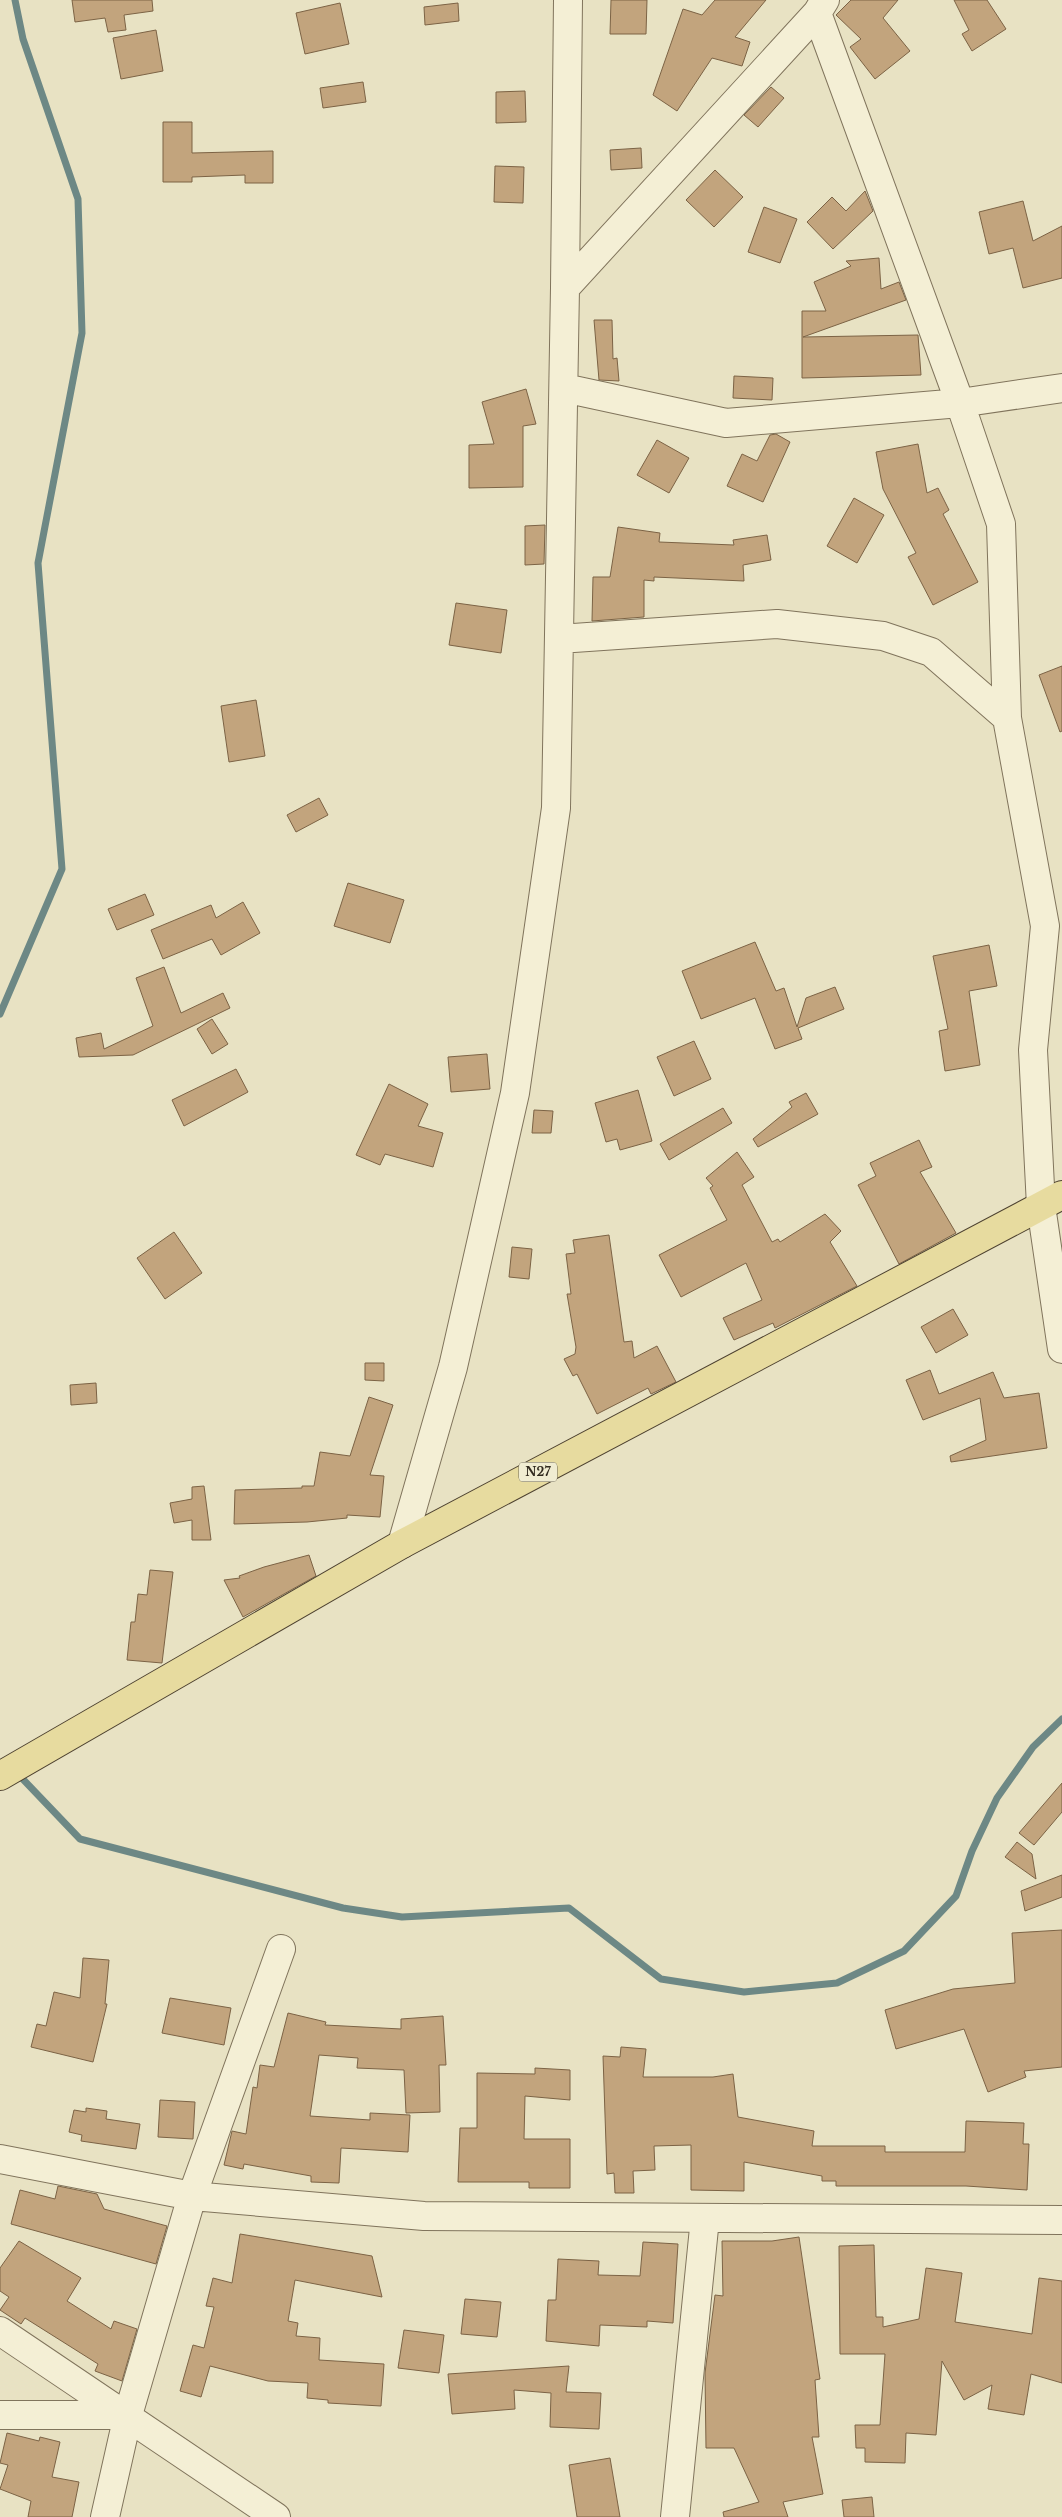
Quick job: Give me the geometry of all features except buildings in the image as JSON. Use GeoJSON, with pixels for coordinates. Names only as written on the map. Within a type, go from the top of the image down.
{"type":"FeatureCollection","features":[{"type":"Feature","properties":{"kind":"main road","name":"N27"},"geometry":{"type":"LineString","coordinates":[[11,1770],[402,1544],[1051,1200]]}},
{"type":"Feature","properties":{"kind":"street"},"geometry":{"type":"LineString","coordinates":[[402,1544],[453,1366],[515,1093],[556,808],[564,388],[568,0]]}},
{"type":"Feature","properties":{"kind":"street"},"geometry":{"type":"LineString","coordinates":[[565,288],[821,7],[1001,524],[1007,718],[1046,926],[1033,1050],[1051,1200],[1062,1349]]}},
{"type":"Feature","properties":{"kind":"street"},"geometry":{"type":"LineString","coordinates":[[564,388],[726,422],[960,402],[1062,388]]}},
{"type":"Feature","properties":{"kind":"street"},"geometry":{"type":"LineString","coordinates":[[559,639],[777,624],[883,636],[931,652],[1007,718]]}},
{"type":"Feature","properties":{"kind":"street"},"geometry":{"type":"LineString","coordinates":[[1046,926],[1062,902]]}},
{"type":"Feature","properties":{"kind":"street"},"geometry":{"type":"LineString","coordinates":[[105,2517],[128,2416],[192,2196],[281,1949]]}},
{"type":"Feature","properties":{"kind":"street"},"geometry":{"type":"LineString","coordinates":[[0,2159],[192,2196],[424,2216],[1062,2220]]}},
{"type":"Feature","properties":{"kind":"street"},"geometry":{"type":"LineString","coordinates":[[676,2517],[705,2218]]}},
{"type":"Feature","properties":{"kind":"street"},"geometry":{"type":"LineString","coordinates":[[0,2330],[276,2517]]}},
{"type":"Feature","properties":{"kind":"street"},"geometry":{"type":"LineString","coordinates":[[0,2415],[128,2416]]}},
{"type":"Feature","properties":{"kind":"waterway"},"geometry":{"type":"LineString","coordinates":[[0,1014],[62,869],[38,563],[82,333],[78,199],[23,39],[15,0]]}},
{"type":"Feature","properties":{"kind":"waterway"},"geometry":{"type":"LineString","coordinates":[[17,1773],[80,1839],[343,1908],[402,1917],[569,1908],[661,1979],[744,1992],[837,1983],[904,1951],[956,1896],[972,1851],[997,1798],[1033,1747],[1062,1719]]}}]}
